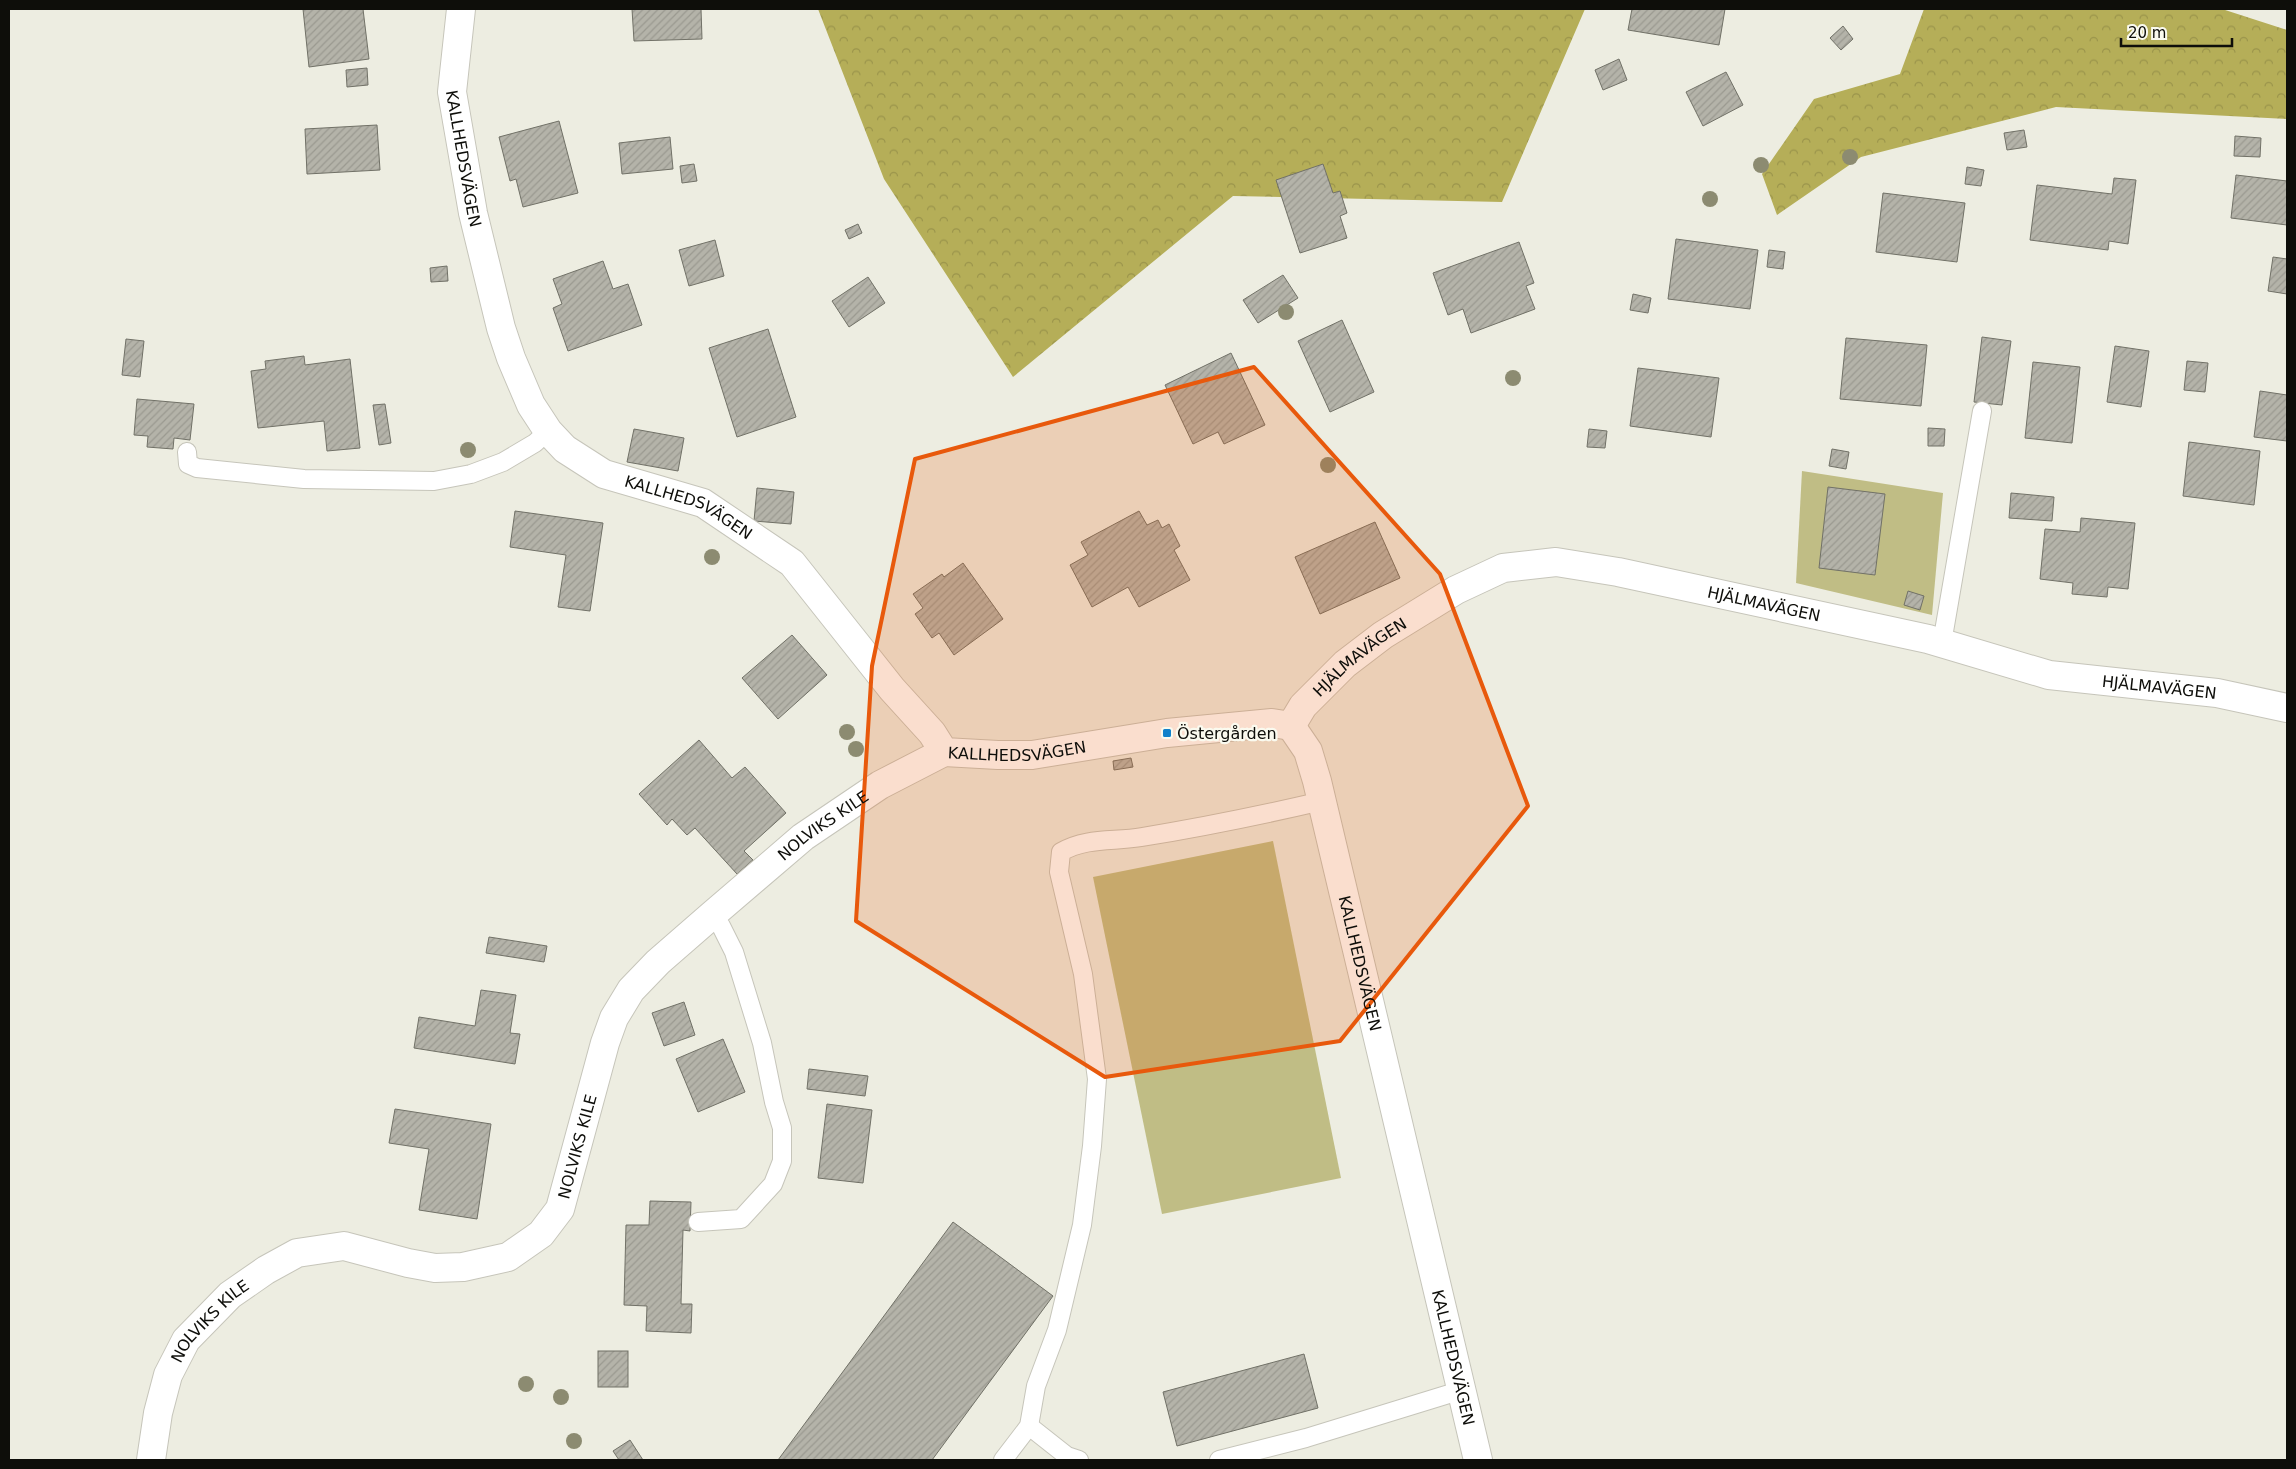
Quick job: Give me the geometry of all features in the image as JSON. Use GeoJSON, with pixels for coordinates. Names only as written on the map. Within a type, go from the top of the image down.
{"type":"FeatureCollection","features":[{"type":"Feature","properties":{"kind":"street","name":"KALLHEDSVÄGEN"},"geometry":{"type":"LineString","coordinates":[[461,9],[452,92],[473,213],[501,328],[511,358],[531,405],[548,431],[565,449],[604,474],[703,503],[792,563],[892,689],[932,732],[944,752],[998,755],[1032,754],[1167,733],[1272,723],[1291,726],[1308,751],[1322,801],[1478,1460]]}},
{"type":"Feature","properties":{"kind":"street","name":"HJÄLMAVÄGEN"},"geometry":{"type":"LineString","coordinates":[[1291,726],[1303,706],[1345,664],[1383,635],[1456,590],[1503,568],[1556,562],[1618,572],[1942,644],[2050,675],[2217,693],[2287,708]]}},
{"type":"Feature","properties":{"kind":"street","name":"NOLVIKS KILE"},"geometry":{"type":"LineString","coordinates":[[151,1460],[158,1413],[168,1375],[186,1340],[230,1295],[266,1270],[297,1252],[344,1246],[408,1264],[435,1268],[463,1267],[508,1257],[541,1234],[560,1209],[595,1077],[614,1018],[630,990],[658,962],[803,837],[880,785],[944,752]]}},
{"type":"Feature","properties":{"kind":"lane"},"geometry":{"type":"LineString","coordinates":[[1942,644],[1982,412]]}},
{"type":"Feature","properties":{"kind":"lane"},"geometry":{"type":"LineString","coordinates":[[187,452],[188,464],[197,468],[304,479],[434,481],[471,474],[503,462],[535,443],[548,431]]}},
{"type":"Feature","properties":{"kind":"lane"},"geometry":{"type":"LineString","coordinates":[[1003,1460],[1029,1426],[1036,1386],[1057,1330],[1082,1225],[1092,1146],[1097,1080],[1083,974],[1059,872],[1061,852],[1075,844],[1128,839],[1208,826],[1322,801]]}},
{"type":"Feature","properties":{"kind":"lane"},"geometry":{"type":"LineString","coordinates":[[698,1222],[741,1219],[773,1184],[782,1161],[782,1128],[774,1102],[762,1043],[734,952],[721,926],[712,915]]}},
{"type":"Feature","properties":{"kind":"lane"},"geometry":{"type":"LineString","coordinates":[[1219,1460],[1306,1438],[1462,1390]]}},
{"type":"Feature","properties":{"kind":"lane"},"geometry":{"type":"LineString","coordinates":[[1029,1426],[1067,1456],[1078,1460]]}},
{"type":"Feature","properties":{"kind":"highlighted area"},"geometry":{"type":"Polygon","coordinates":[[[1254,367],[1440,574],[1528,806],[1340,1041],[1105,1077],[856,921],[872,666],[915,459],[1254,367]]]}},
{"type":"Feature","properties":{"kind":"green space"},"geometry":{"type":"Polygon","coordinates":[[[818,9],[1585,9],[1502,202],[1233,196],[1013,377],[884,179],[818,9]]]}},
{"type":"Feature","properties":{"kind":"green space"},"geometry":{"type":"Polygon","coordinates":[[[1924,9],[2222,9],[2287,30],[2287,119],[2056,107],[1861,157],[1777,215],[1762,174],[1814,99],[1900,74],[1924,9]]]}},
{"type":"Feature","properties":{"kind":"shaded area"},"geometry":{"type":"Polygon","coordinates":[[[1802,471],[1943,493],[1932,615],[1796,583],[1802,471]]]}},
{"type":"Feature","properties":{"kind":"shaded area"},"geometry":{"type":"Polygon","coordinates":[[[1273,841],[1341,1178],[1162,1214],[1093,877],[1273,841]]]}},
{"type":"Feature","properties":{"kind":"building"},"geometry":{"type":"Polygon","coordinates":[[[303,9],[363,9],[369,59],[309,67],[303,9]]]}},
{"type":"Feature","properties":{"kind":"building"},"geometry":{"type":"Polygon","coordinates":[[[632,9],[701,9],[702,39],[634,41],[632,9]]]}},
{"type":"Feature","properties":{"kind":"building"},"geometry":{"type":"Polygon","coordinates":[[[1632,9],[1725,9],[1719,45],[1628,30],[1632,9]]]}},
{"type":"Feature","properties":{"kind":"building"},"geometry":{"type":"Polygon","coordinates":[[[1843,26],[1853,39],[1841,50],[1830,38],[1843,26]]]}},
{"type":"Feature","properties":{"kind":"building"},"geometry":{"type":"Polygon","coordinates":[[[1619,59],[1627,80],[1603,90],[1595,70],[1619,59]]]}},
{"type":"Feature","properties":{"kind":"building"},"geometry":{"type":"Polygon","coordinates":[[[367,68],[368,85],[347,87],[346,70],[367,68]]]}},
{"type":"Feature","properties":{"kind":"building"},"geometry":{"type":"Polygon","coordinates":[[[1726,72],[1743,105],[1703,126],[1686,92],[1726,72]]]}},
{"type":"Feature","properties":{"kind":"building"},"geometry":{"type":"Polygon","coordinates":[[[559,121],[578,193],[523,207],[516,179],[510,181],[499,137],[559,121]]]}},
{"type":"Feature","properties":{"kind":"building"},"geometry":{"type":"Polygon","coordinates":[[[377,125],[380,170],[307,174],[305,129],[377,125]]]}},
{"type":"Feature","properties":{"kind":"building"},"geometry":{"type":"Polygon","coordinates":[[[2024,130],[2027,147],[2007,150],[2004,133],[2024,130]]]}},
{"type":"Feature","properties":{"kind":"building"},"geometry":{"type":"Polygon","coordinates":[[[2235,136],[2261,138],[2260,157],[2234,156],[2235,136]]]}},
{"type":"Feature","properties":{"kind":"building"},"geometry":{"type":"Polygon","coordinates":[[[670,137],[673,169],[622,174],[619,143],[670,137]]]}},
{"type":"Feature","properties":{"kind":"building"},"geometry":{"type":"Polygon","coordinates":[[[694,164],[697,181],[682,183],[680,166],[694,164]]]}},
{"type":"Feature","properties":{"kind":"building"},"geometry":{"type":"Polygon","coordinates":[[[1323,164],[1333,193],[1340,191],[1347,213],[1340,216],[1347,238],[1300,253],[1276,180],[1323,164]]]}},
{"type":"Feature","properties":{"kind":"building"},"geometry":{"type":"Polygon","coordinates":[[[1967,167],[1984,170],[1981,186],[1965,184],[1967,167]]]}},
{"type":"Feature","properties":{"kind":"building"},"geometry":{"type":"Polygon","coordinates":[[[2236,175],[2287,181],[2287,225],[2231,218],[2236,175]]]}},
{"type":"Feature","properties":{"kind":"building"},"geometry":{"type":"Polygon","coordinates":[[[2114,178],[2136,180],[2128,244],[2109,241],[2108,250],[2030,240],[2037,185],[2112,194],[2114,178]]]}},
{"type":"Feature","properties":{"kind":"building"},"geometry":{"type":"Polygon","coordinates":[[[1883,193],[1965,203],[1957,262],[1876,252],[1883,193]]]}},
{"type":"Feature","properties":{"kind":"building"},"geometry":{"type":"Polygon","coordinates":[[[858,224],[862,233],[849,239],[845,230],[858,224]]]}},
{"type":"Feature","properties":{"kind":"building"},"geometry":{"type":"Polygon","coordinates":[[[1676,239],[1758,250],[1750,309],[1668,299],[1676,239]]]}},
{"type":"Feature","properties":{"kind":"building"},"geometry":{"type":"Polygon","coordinates":[[[715,240],[724,276],[689,286],[679,250],[715,240]]]}},
{"type":"Feature","properties":{"kind":"building"},"geometry":{"type":"Polygon","coordinates":[[[1519,242],[1534,283],[1526,286],[1535,309],[1471,333],[1463,309],[1448,315],[1433,273],[1519,242]]]}},
{"type":"Feature","properties":{"kind":"building"},"geometry":{"type":"Polygon","coordinates":[[[1769,250],[1785,252],[1783,269],[1767,267],[1769,250]]]}},
{"type":"Feature","properties":{"kind":"building"},"geometry":{"type":"Polygon","coordinates":[[[2273,257],[2287,259],[2287,294],[2268,291],[2273,257]]]}},
{"type":"Feature","properties":{"kind":"building"},"geometry":{"type":"Polygon","coordinates":[[[603,261],[613,289],[628,284],[642,325],[568,351],[553,308],[562,304],[553,279],[603,261]]]}},
{"type":"Feature","properties":{"kind":"building"},"geometry":{"type":"Polygon","coordinates":[[[447,266],[448,281],[431,282],[430,268],[447,266]]]}},
{"type":"Feature","properties":{"kind":"building"},"geometry":{"type":"Polygon","coordinates":[[[1283,275],[1298,298],[1258,323],[1243,300],[1283,275]]]}},
{"type":"Feature","properties":{"kind":"building"},"geometry":{"type":"Polygon","coordinates":[[[868,277],[885,303],[849,327],[832,301],[868,277]]]}},
{"type":"Feature","properties":{"kind":"building"},"geometry":{"type":"Polygon","coordinates":[[[1633,294],[1651,298],[1648,313],[1630,310],[1633,294]]]}},
{"type":"Feature","properties":{"kind":"building"},"geometry":{"type":"Polygon","coordinates":[[[1342,320],[1374,392],[1330,412],[1298,341],[1342,320]]]}},
{"type":"Feature","properties":{"kind":"building"},"geometry":{"type":"Polygon","coordinates":[[[768,329],[796,417],[737,437],[709,348],[768,329]]]}},
{"type":"Feature","properties":{"kind":"building"},"geometry":{"type":"Polygon","coordinates":[[[1982,337],[2011,341],[2002,405],[1974,402],[1982,337]]]}},
{"type":"Feature","properties":{"kind":"building"},"geometry":{"type":"Polygon","coordinates":[[[1846,338],[1927,345],[1921,406],[1840,399],[1846,338]]]}},
{"type":"Feature","properties":{"kind":"building"},"geometry":{"type":"Polygon","coordinates":[[[126,339],[144,341],[140,377],[122,375],[126,339]]]}},
{"type":"Feature","properties":{"kind":"building"},"geometry":{"type":"Polygon","coordinates":[[[2115,346],[2149,351],[2141,407],[2107,402],[2115,346]]]}},
{"type":"Feature","properties":{"kind":"building"},"geometry":{"type":"Polygon","coordinates":[[[1231,353],[1265,425],[1224,444],[1218,432],[1193,444],[1165,385],[1231,353]]]}},
{"type":"Feature","properties":{"kind":"building"},"geometry":{"type":"Polygon","coordinates":[[[304,356],[305,365],[350,359],[360,448],[327,451],[324,421],[258,428],[251,371],[266,369],[265,361],[304,356]]]}},
{"type":"Feature","properties":{"kind":"building"},"geometry":{"type":"Polygon","coordinates":[[[2187,361],[2208,363],[2205,392],[2184,390],[2187,361]]]}},
{"type":"Feature","properties":{"kind":"building"},"geometry":{"type":"Polygon","coordinates":[[[2033,362],[2080,367],[2072,443],[2025,438],[2033,362]]]}},
{"type":"Feature","properties":{"kind":"building"},"geometry":{"type":"Polygon","coordinates":[[[1638,368],[1719,378],[1711,437],[1630,426],[1638,368]]]}},
{"type":"Feature","properties":{"kind":"building"},"geometry":{"type":"Polygon","coordinates":[[[2260,391],[2287,395],[2287,441],[2254,437],[2260,391]]]}},
{"type":"Feature","properties":{"kind":"building"},"geometry":{"type":"Polygon","coordinates":[[[137,399],[194,404],[190,440],[174,438],[173,449],[147,447],[148,436],[134,435],[137,399]]]}},
{"type":"Feature","properties":{"kind":"building"},"geometry":{"type":"Polygon","coordinates":[[[385,404],[391,443],[379,445],[373,405],[385,404]]]}},
{"type":"Feature","properties":{"kind":"building"},"geometry":{"type":"Polygon","coordinates":[[[1928,428],[1945,429],[1944,446],[1928,446],[1928,428]]]}},
{"type":"Feature","properties":{"kind":"building"},"geometry":{"type":"Polygon","coordinates":[[[634,429],[684,438],[678,471],[627,462],[634,429]]]}},
{"type":"Feature","properties":{"kind":"building"},"geometry":{"type":"Polygon","coordinates":[[[1589,429],[1607,431],[1605,448],[1587,447],[1589,429]]]}},
{"type":"Feature","properties":{"kind":"building"},"geometry":{"type":"Polygon","coordinates":[[[2189,442],[2260,451],[2254,505],[2183,496],[2189,442]]]}},
{"type":"Feature","properties":{"kind":"building"},"geometry":{"type":"Polygon","coordinates":[[[1832,449],[1849,452],[1846,469],[1829,466],[1832,449]]]}},
{"type":"Feature","properties":{"kind":"building"},"geometry":{"type":"Polygon","coordinates":[[[1828,487],[1885,494],[1875,575],[1819,568],[1828,487]]]}},
{"type":"Feature","properties":{"kind":"building"},"geometry":{"type":"Polygon","coordinates":[[[757,488],[794,492],[791,524],[754,521],[757,488]]]}},
{"type":"Feature","properties":{"kind":"building"},"geometry":{"type":"Polygon","coordinates":[[[2011,493],[2054,497],[2052,521],[2009,518],[2011,493]]]}},
{"type":"Feature","properties":{"kind":"building"},"geometry":{"type":"Polygon","coordinates":[[[515,511],[603,523],[590,611],[558,607],[566,555],[510,547],[515,511]]]}},
{"type":"Feature","properties":{"kind":"building"},"geometry":{"type":"Polygon","coordinates":[[[1139,511],[1147,525],[1158,520],[1162,528],[1169,524],[1180,546],[1174,550],[1190,580],[1139,607],[1128,587],[1092,607],[1070,565],[1088,555],[1081,542],[1139,511]]]}},
{"type":"Feature","properties":{"kind":"building"},"geometry":{"type":"Polygon","coordinates":[[[2081,518],[2135,523],[2128,589],[2108,587],[2107,597],[2072,594],[2073,583],[2040,579],[2045,529],[2080,532],[2081,518]]]}},
{"type":"Feature","properties":{"kind":"building"},"geometry":{"type":"Polygon","coordinates":[[[1375,522],[1400,578],[1320,614],[1295,557],[1375,522]]]}},
{"type":"Feature","properties":{"kind":"building"},"geometry":{"type":"Polygon","coordinates":[[[963,563],[1003,619],[954,655],[939,633],[932,638],[915,614],[923,608],[913,594],[942,574],[944,577],[963,563]]]}},
{"type":"Feature","properties":{"kind":"building"},"geometry":{"type":"Polygon","coordinates":[[[1908,591],[1924,596],[1920,610],[1904,605],[1908,591]]]}},
{"type":"Feature","properties":{"kind":"building"},"geometry":{"type":"Polygon","coordinates":[[[792,635],[827,675],[778,719],[742,678],[792,635]]]}},
{"type":"Feature","properties":{"kind":"building"},"geometry":{"type":"Polygon","coordinates":[[[699,740],[732,778],[745,767],[786,813],[744,851],[753,860],[737,874],[695,828],[687,835],[672,819],[667,825],[639,794],[699,740]]]}},
{"type":"Feature","properties":{"kind":"building"},"geometry":{"type":"Polygon","coordinates":[[[1131,758],[1133,767],[1114,770],[1113,761],[1131,758]]]}},
{"type":"Feature","properties":{"kind":"building"},"geometry":{"type":"Polygon","coordinates":[[[489,937],[547,946],[544,962],[486,953],[489,937]]]}},
{"type":"Feature","properties":{"kind":"building"},"geometry":{"type":"Polygon","coordinates":[[[481,990],[516,995],[510,1033],[520,1034],[515,1064],[414,1048],[419,1017],[475,1026],[481,990]]]}},
{"type":"Feature","properties":{"kind":"building"},"geometry":{"type":"Polygon","coordinates":[[[684,1002],[695,1035],[664,1046],[652,1013],[684,1002]]]}},
{"type":"Feature","properties":{"kind":"building"},"geometry":{"type":"Polygon","coordinates":[[[723,1039],[745,1092],[698,1112],[676,1059],[723,1039]]]}},
{"type":"Feature","properties":{"kind":"building"},"geometry":{"type":"Polygon","coordinates":[[[809,1069],[868,1076],[865,1096],[807,1089],[809,1069]]]}},
{"type":"Feature","properties":{"kind":"building"},"geometry":{"type":"Polygon","coordinates":[[[827,1104],[872,1110],[863,1183],[818,1178],[827,1104]]]}},
{"type":"Feature","properties":{"kind":"building"},"geometry":{"type":"Polygon","coordinates":[[[395,1109],[491,1124],[477,1219],[419,1210],[429,1149],[389,1143],[395,1109]]]}},
{"type":"Feature","properties":{"kind":"building"},"geometry":{"type":"Polygon","coordinates":[[[650,1201],[691,1202],[690,1231],[683,1230],[681,1304],[692,1304],[691,1333],[646,1331],[647,1306],[624,1305],[626,1225],[649,1225],[650,1201]]]}},
{"type":"Feature","properties":{"kind":"building"},"geometry":{"type":"Polygon","coordinates":[[[953,1222],[1053,1296],[932,1460],[778,1460],[953,1222]]]}},
{"type":"Feature","properties":{"kind":"building"},"geometry":{"type":"Polygon","coordinates":[[[598,1351],[628,1351],[628,1387],[598,1387],[598,1351]]]}},
{"type":"Feature","properties":{"kind":"building"},"geometry":{"type":"Polygon","coordinates":[[[1304,1354],[1318,1408],[1177,1446],[1163,1392],[1304,1354]]]}},
{"type":"Feature","properties":{"kind":"building"},"geometry":{"type":"Polygon","coordinates":[[[630,1440],[643,1460],[619,1460],[613,1451],[630,1440]]]}},
{"type":"Feature","properties":{"kind":"place","name":"Östergården"},"geometry":{"type":"Point","coordinates":[1167,733]}}]}
